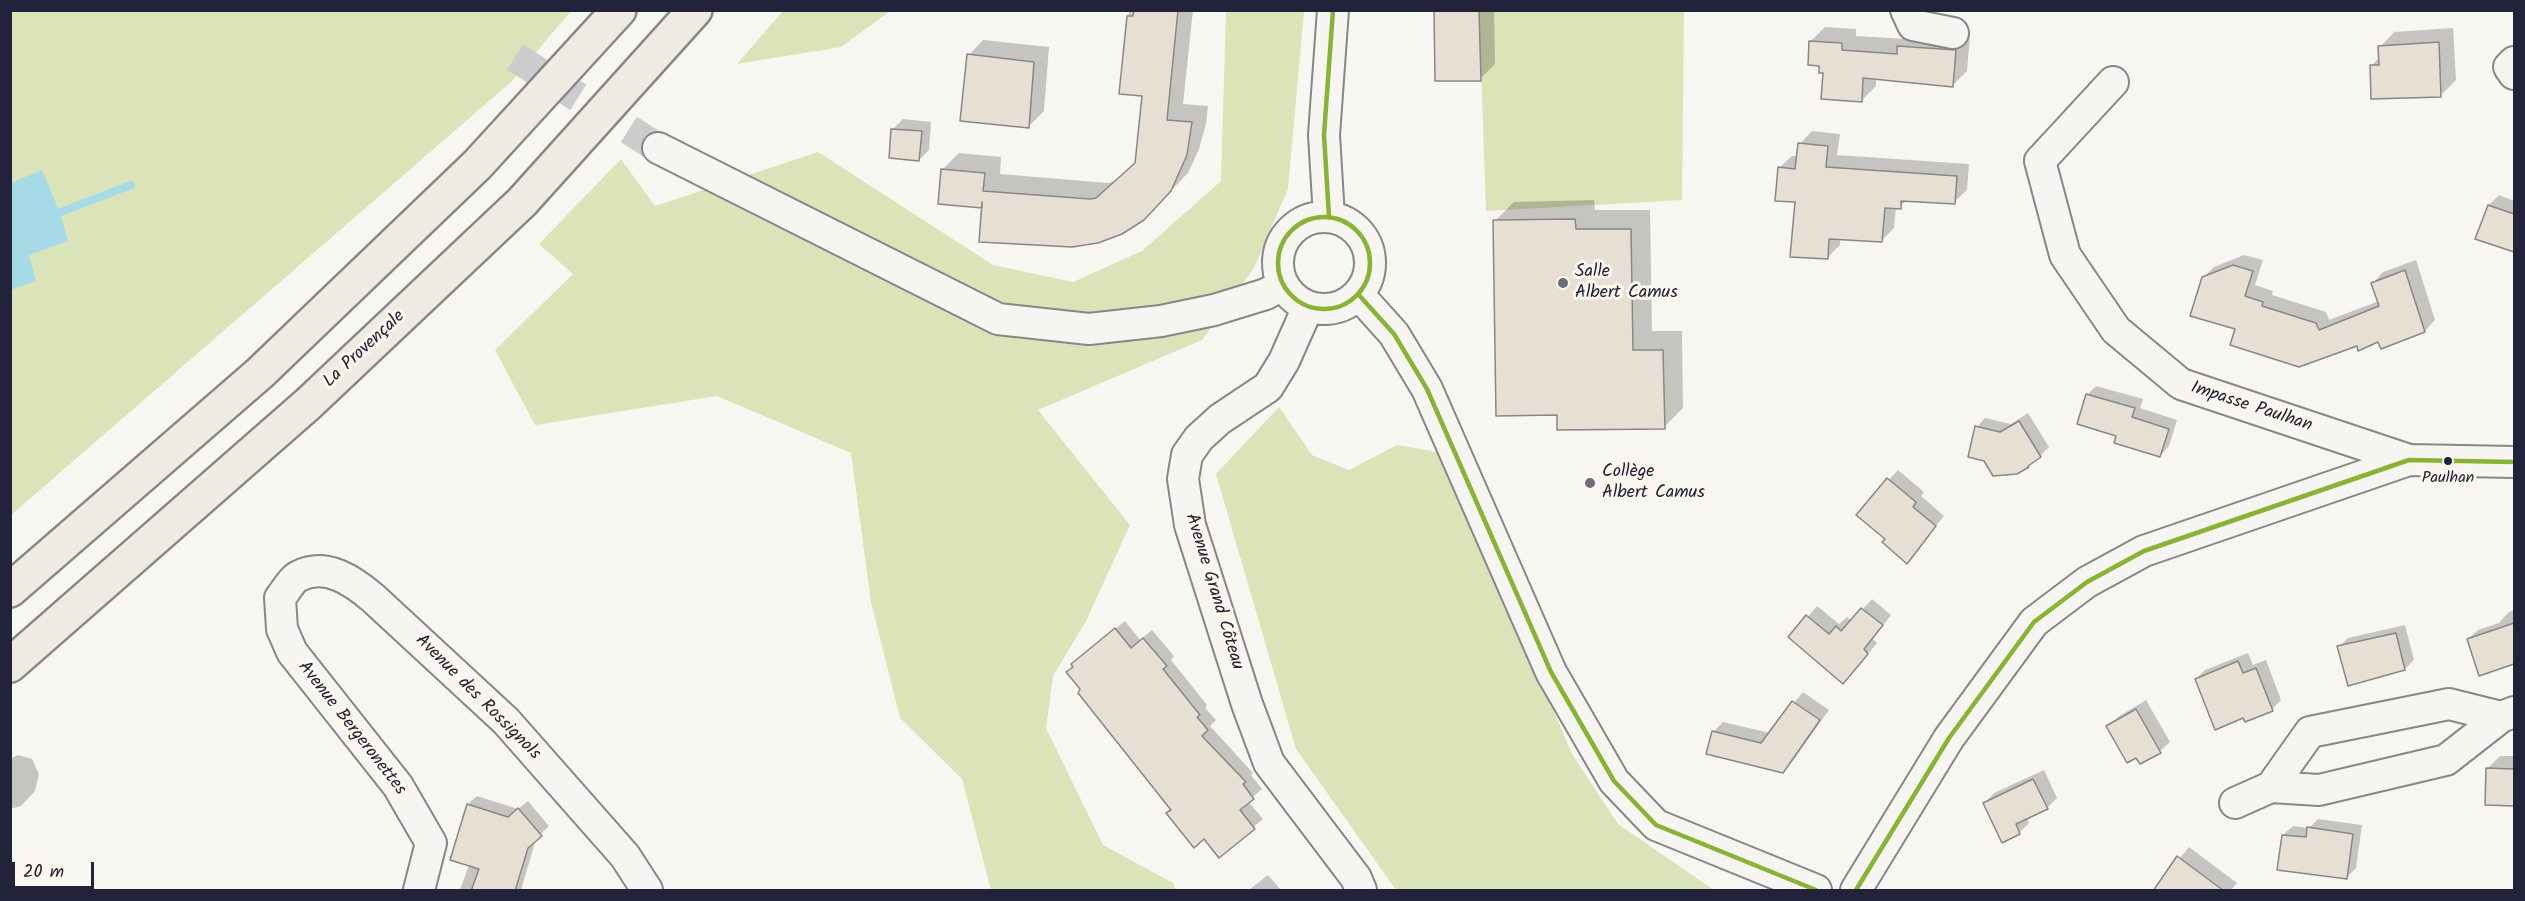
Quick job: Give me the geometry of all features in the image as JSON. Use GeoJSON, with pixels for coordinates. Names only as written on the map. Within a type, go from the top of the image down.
{"type":"FeatureCollection","features":[{"type":"Feature","properties":{"kind":"highway"},"geometry":{"type":"LineString","coordinates":[[10,590],[277,357],[477,165],[619,10]]}},
{"type":"Feature","properties":{"kind":"highway","name":"La Provençale"},"geometry":{"type":"LineString","coordinates":[[10,665],[308,404],[522,202],[695,10]]}},
{"type":"Feature","properties":{"kind":"street"},"geometry":{"type":"LineString","coordinates":[[1329,217],[1324,135],[1333,10]]}},
{"type":"Feature","properties":{"kind":"street"},"geometry":{"type":"LineString","coordinates":[[1906,10],[1913,25],[1953,33]]}},
{"type":"Feature","properties":{"kind":"street"},"geometry":{"type":"LineString","coordinates":[[2514,62],[2509,67],[2514,74]]}},
{"type":"Feature","properties":{"kind":"street","name":"Impasse Paulhan"},"geometry":{"type":"LineString","coordinates":[[2113,82],[2040,161],[2065,255],[2116,330],[2181,384],[2409,460]]}},
{"type":"Feature","properties":{"kind":"street"},"geometry":{"type":"LineString","coordinates":[[658,148],[998,320],[1089,328],[1161,321],[1214,310],[1266,294],[1282,285]]}},
{"type":"Feature","properties":{"kind":"street"},"geometry":{"type":"LineString","coordinates":[[1329,217],[1343,221],[1365,240],[1370,268],[1366,282],[1348,303],[1336,308],[1324,309],[1308,306],[1290,295],[1282,285],[1278,269],[1278,252],[1285,237],[1297,224],[1312,218],[1329,217]]}},
{"type":"Feature","properties":{"kind":"street"},"geometry":{"type":"LineString","coordinates":[[1358,294],[1394,334],[1426,389],[1551,672],[1614,781],[1656,825],[1816,891]]}},
{"type":"Feature","properties":{"kind":"street","name":"Avenue Grand Côteau"},"geometry":{"type":"LineString","coordinates":[[1308,306],[1284,361],[1268,387],[1220,418],[1199,438],[1187,455],[1183,479],[1190,525],[1247,704],[1269,763],[1356,878],[1361,891]]}},
{"type":"Feature","properties":{"kind":"street"},"geometry":{"type":"LineString","coordinates":[[1856,891],[1949,738],[2034,622],[2087,582],[2144,551],[2409,460],[2514,462]]}},
{"type":"Feature","properties":{"kind":"street","name":"Avenue des Rossignols"},"geometry":{"type":"LineString","coordinates":[[280,598],[297,576],[321,570],[352,581],[359,586],[506,721],[625,856],[647,891]]}},
{"type":"Feature","properties":{"kind":"street","name":"Avenue Bergeronettes"},"geometry":{"type":"LineString","coordinates":[[280,598],[282,629],[292,652],[398,786],[431,843],[420,891]]}},
{"type":"Feature","properties":{"kind":"street"},"geometry":{"type":"LineString","coordinates":[[2271,787],[2310,732],[2449,704],[2508,714]]}},
{"type":"Feature","properties":{"kind":"street"},"geometry":{"type":"LineString","coordinates":[[2235,803],[2271,787],[2319,790],[2446,760],[2508,714]]}},
{"type":"Feature","properties":{"kind":"green space"},"geometry":{"type":"Polygon","coordinates":[[[11,11],[571,11],[511,82],[11,515],[11,11]]]}},
{"type":"Feature","properties":{"kind":"green space"},"geometry":{"type":"Polygon","coordinates":[[[783,11],[890,11],[841,47],[737,64],[783,11]]]}},
{"type":"Feature","properties":{"kind":"green space"},"geometry":{"type":"Polygon","coordinates":[[[1226,11],[1304,11],[1288,189],[1254,268],[1202,340],[1038,410],[1130,525],[1086,621],[1053,676],[1046,728],[1103,845],[1173,883],[1176,890],[991,890],[962,779],[900,718],[871,602],[851,453],[717,396],[535,425],[495,350],[573,274],[539,244],[621,159],[655,206],[818,152],[993,265],[1073,282],[1142,251],[1221,181],[1226,11]]]}},
{"type":"Feature","properties":{"kind":"green space"},"geometry":{"type":"Polygon","coordinates":[[[1479,11],[1684,11],[1682,200],[1486,211],[1479,11]]]}},
{"type":"Feature","properties":{"kind":"green space"},"geometry":{"type":"Polygon","coordinates":[[[1279,407],[1312,455],[1349,470],[1397,445],[1444,453],[1572,754],[1618,824],[1714,890],[1396,890],[1296,749],[1216,474],[1279,407]]]}},
{"type":"Feature","properties":{"kind":"water"},"geometry":{"type":"Polygon","coordinates":[[[42,170],[60,213],[68,241],[29,255],[36,281],[11,290],[11,183],[42,170]]]}},
{"type":"Feature","properties":{"kind":"building"},"geometry":{"type":"Polygon","coordinates":[[[1134,10],[1178,10],[1167,120],[1192,122],[1187,155],[1171,191],[1144,220],[1122,234],[1098,243],[1072,247],[979,242],[982,208],[938,204],[941,169],[985,173],[983,191],[1090,199],[1096,198],[1135,163],[1142,96],[1119,94],[1127,16],[1133,16],[1134,10]]]}},
{"type":"Feature","properties":{"kind":"building"},"geometry":{"type":"Polygon","coordinates":[[[1434,10],[1479,10],[1481,81],[1435,81],[1434,10]]]}},
{"type":"Feature","properties":{"kind":"building"},"geometry":{"type":"Polygon","coordinates":[[[1809,41],[1842,43],[1842,50],[1897,54],[1897,46],[1956,50],[1953,87],[1863,78],[1862,102],[1821,99],[1823,73],[1819,73],[1819,66],[1808,65],[1809,41]]]}},
{"type":"Feature","properties":{"kind":"building"},"geometry":{"type":"Polygon","coordinates":[[[2439,42],[2441,97],[2371,99],[2370,65],[2379,65],[2378,46],[2439,42]]]}},
{"type":"Feature","properties":{"kind":"building"},"geometry":{"type":"Polygon","coordinates":[[[967,54],[1034,62],[1029,128],[960,121],[967,54]]]}},
{"type":"Feature","properties":{"kind":"building"},"geometry":{"type":"Polygon","coordinates":[[[891,129],[922,131],[919,161],[889,158],[891,129]]]}},
{"type":"Feature","properties":{"kind":"building"},"geometry":{"type":"Polygon","coordinates":[[[1798,143],[1828,146],[1826,167],[1957,176],[1955,204],[1901,201],[1901,209],[1885,208],[1882,242],[1829,239],[1828,259],[1790,257],[1795,202],[1775,201],[1778,167],[1795,169],[1798,143]]]}},
{"type":"Feature","properties":{"kind":"building"},"geometry":{"type":"Polygon","coordinates":[[[2488,205],[2514,214],[2514,252],[2475,239],[2488,205]]]}},
{"type":"Feature","properties":{"kind":"building","name":"Salle Albert Camus"},"geometry":{"type":"Polygon","coordinates":[[[1575,219],[1576,229],[1631,229],[1633,350],[1663,350],[1665,429],[1557,430],[1557,415],[1496,416],[1493,220],[1575,219]]]}},
{"type":"Feature","properties":{"kind":"building"},"geometry":{"type":"Polygon","coordinates":[[[2233,265],[2253,271],[2245,296],[2263,302],[2262,306],[2316,323],[2319,330],[2379,306],[2371,283],[2405,270],[2425,332],[2381,349],[2378,342],[2358,351],[2357,346],[2299,367],[2230,345],[2235,329],[2190,316],[2202,277],[2233,265]]]}},
{"type":"Feature","properties":{"kind":"building"},"geometry":{"type":"Polygon","coordinates":[[[2086,394],[2135,408],[2132,417],[2169,429],[2160,457],[2114,443],[2116,436],[2077,424],[2086,394]]]}},
{"type":"Feature","properties":{"kind":"building"},"geometry":{"type":"Polygon","coordinates":[[[2019,421],[2041,457],[2029,467],[2017,474],[1993,476],[1984,461],[1968,457],[1975,426],[2000,432],[2019,421]]]}},
{"type":"Feature","properties":{"kind":"building"},"geometry":{"type":"Polygon","coordinates":[[[1887,478],[1916,502],[1913,507],[1936,526],[1907,564],[1882,542],[1885,539],[1856,515],[1887,478]]]}},
{"type":"Feature","properties":{"kind":"building"},"geometry":{"type":"Polygon","coordinates":[[[1861,608],[1883,625],[1864,649],[1868,654],[1843,684],[1788,637],[1806,615],[1829,634],[1836,626],[1841,631],[1861,608]]]}},
{"type":"Feature","properties":{"kind":"building"},"geometry":{"type":"Polygon","coordinates":[[[2514,623],[2514,664],[2479,676],[2467,639],[2514,623]]]}},
{"type":"Feature","properties":{"kind":"building"},"geometry":{"type":"Polygon","coordinates":[[[1115,628],[1131,648],[1143,638],[1167,666],[1163,669],[1200,715],[1197,717],[1208,730],[1202,736],[1246,782],[1243,784],[1254,799],[1240,810],[1255,829],[1219,858],[1204,839],[1194,848],[1166,813],[1171,810],[1078,693],[1080,689],[1066,672],[1073,667],[1071,664],[1115,628]]]}},
{"type":"Feature","properties":{"kind":"building"},"geometry":{"type":"Polygon","coordinates":[[[2396,633],[2405,670],[2348,686],[2337,646],[2396,633]]]}},
{"type":"Feature","properties":{"kind":"building"},"geometry":{"type":"Polygon","coordinates":[[[2238,661],[2243,673],[2256,668],[2273,711],[2245,722],[2243,718],[2215,730],[2195,679],[2238,661]]]}},
{"type":"Feature","properties":{"kind":"building"},"geometry":{"type":"Polygon","coordinates":[[[1792,701],[1820,720],[1783,773],[1706,754],[1712,731],[1761,743],[1792,701]]]}},
{"type":"Feature","properties":{"kind":"building"},"geometry":{"type":"Polygon","coordinates":[[[2136,709],[2161,753],[2140,764],[2136,758],[2127,763],[2106,726],[2136,709]]]}},
{"type":"Feature","properties":{"kind":"building"},"geometry":{"type":"Polygon","coordinates":[[[2486,768],[2514,769],[2514,806],[2485,805],[2486,768]]]}},
{"type":"Feature","properties":{"kind":"building"},"geometry":{"type":"Polygon","coordinates":[[[2033,779],[2048,809],[2016,824],[2020,834],[2002,843],[1983,803],[2033,779]]]}},
{"type":"Feature","properties":{"kind":"building"},"geometry":{"type":"Polygon","coordinates":[[[467,804],[508,817],[518,808],[542,836],[528,848],[515,891],[471,891],[479,869],[450,860],[467,804]]]}},
{"type":"Feature","properties":{"kind":"building"},"geometry":{"type":"Polygon","coordinates":[[[2307,827],[2353,834],[2347,879],[2277,870],[2282,835],[2306,837],[2307,827]]]}},
{"type":"Feature","properties":{"kind":"building"},"geometry":{"type":"Polygon","coordinates":[[[2177,856],[2224,891],[2153,891],[2177,856]]]}},
{"type":"Feature","properties":{"kind":"waterway"},"geometry":{"type":"LineString","coordinates":[[50,216],[131,185]]}},
{"type":"Feature","properties":{"kind":"tunnel"},"geometry":{"type":"LineString","coordinates":[[515,57],[658,148]]}},
{"type":"Feature","properties":{"kind":"transit line"},"geometry":{"type":"LineString","coordinates":[[1329,217],[1324,135],[1333,10]]}},
{"type":"Feature","properties":{"kind":"transit line"},"geometry":{"type":"LineString","coordinates":[[1324,217],[1342,220],[1357,230],[1367,245],[1370,263],[1367,281],[1357,296],[1342,306],[1324,309],[1306,306],[1291,296],[1281,281],[1278,263],[1281,245],[1291,230],[1306,220],[1324,217]]}},
{"type":"Feature","properties":{"kind":"transit line"},"geometry":{"type":"LineString","coordinates":[[1358,294],[1394,334],[1427,389],[1551,672],[1614,781],[1656,825],[1816,890]]}},
{"type":"Feature","properties":{"kind":"transit line"},"geometry":{"type":"LineString","coordinates":[[1856,890],[1949,738],[2034,622],[2087,582],[2144,551],[2409,460],[2514,462]]}},
{"type":"Feature","properties":{"kind":"place","name":"Salle Albert Camus"},"geometry":{"type":"Point","coordinates":[1563,283]}},
{"type":"Feature","properties":{"kind":"place","name":"Paulhan"},"geometry":{"type":"Point","coordinates":[2448,461]}},
{"type":"Feature","properties":{"kind":"place","name":"Collège Albert Camus"},"geometry":{"type":"Point","coordinates":[1590,483]}}]}
